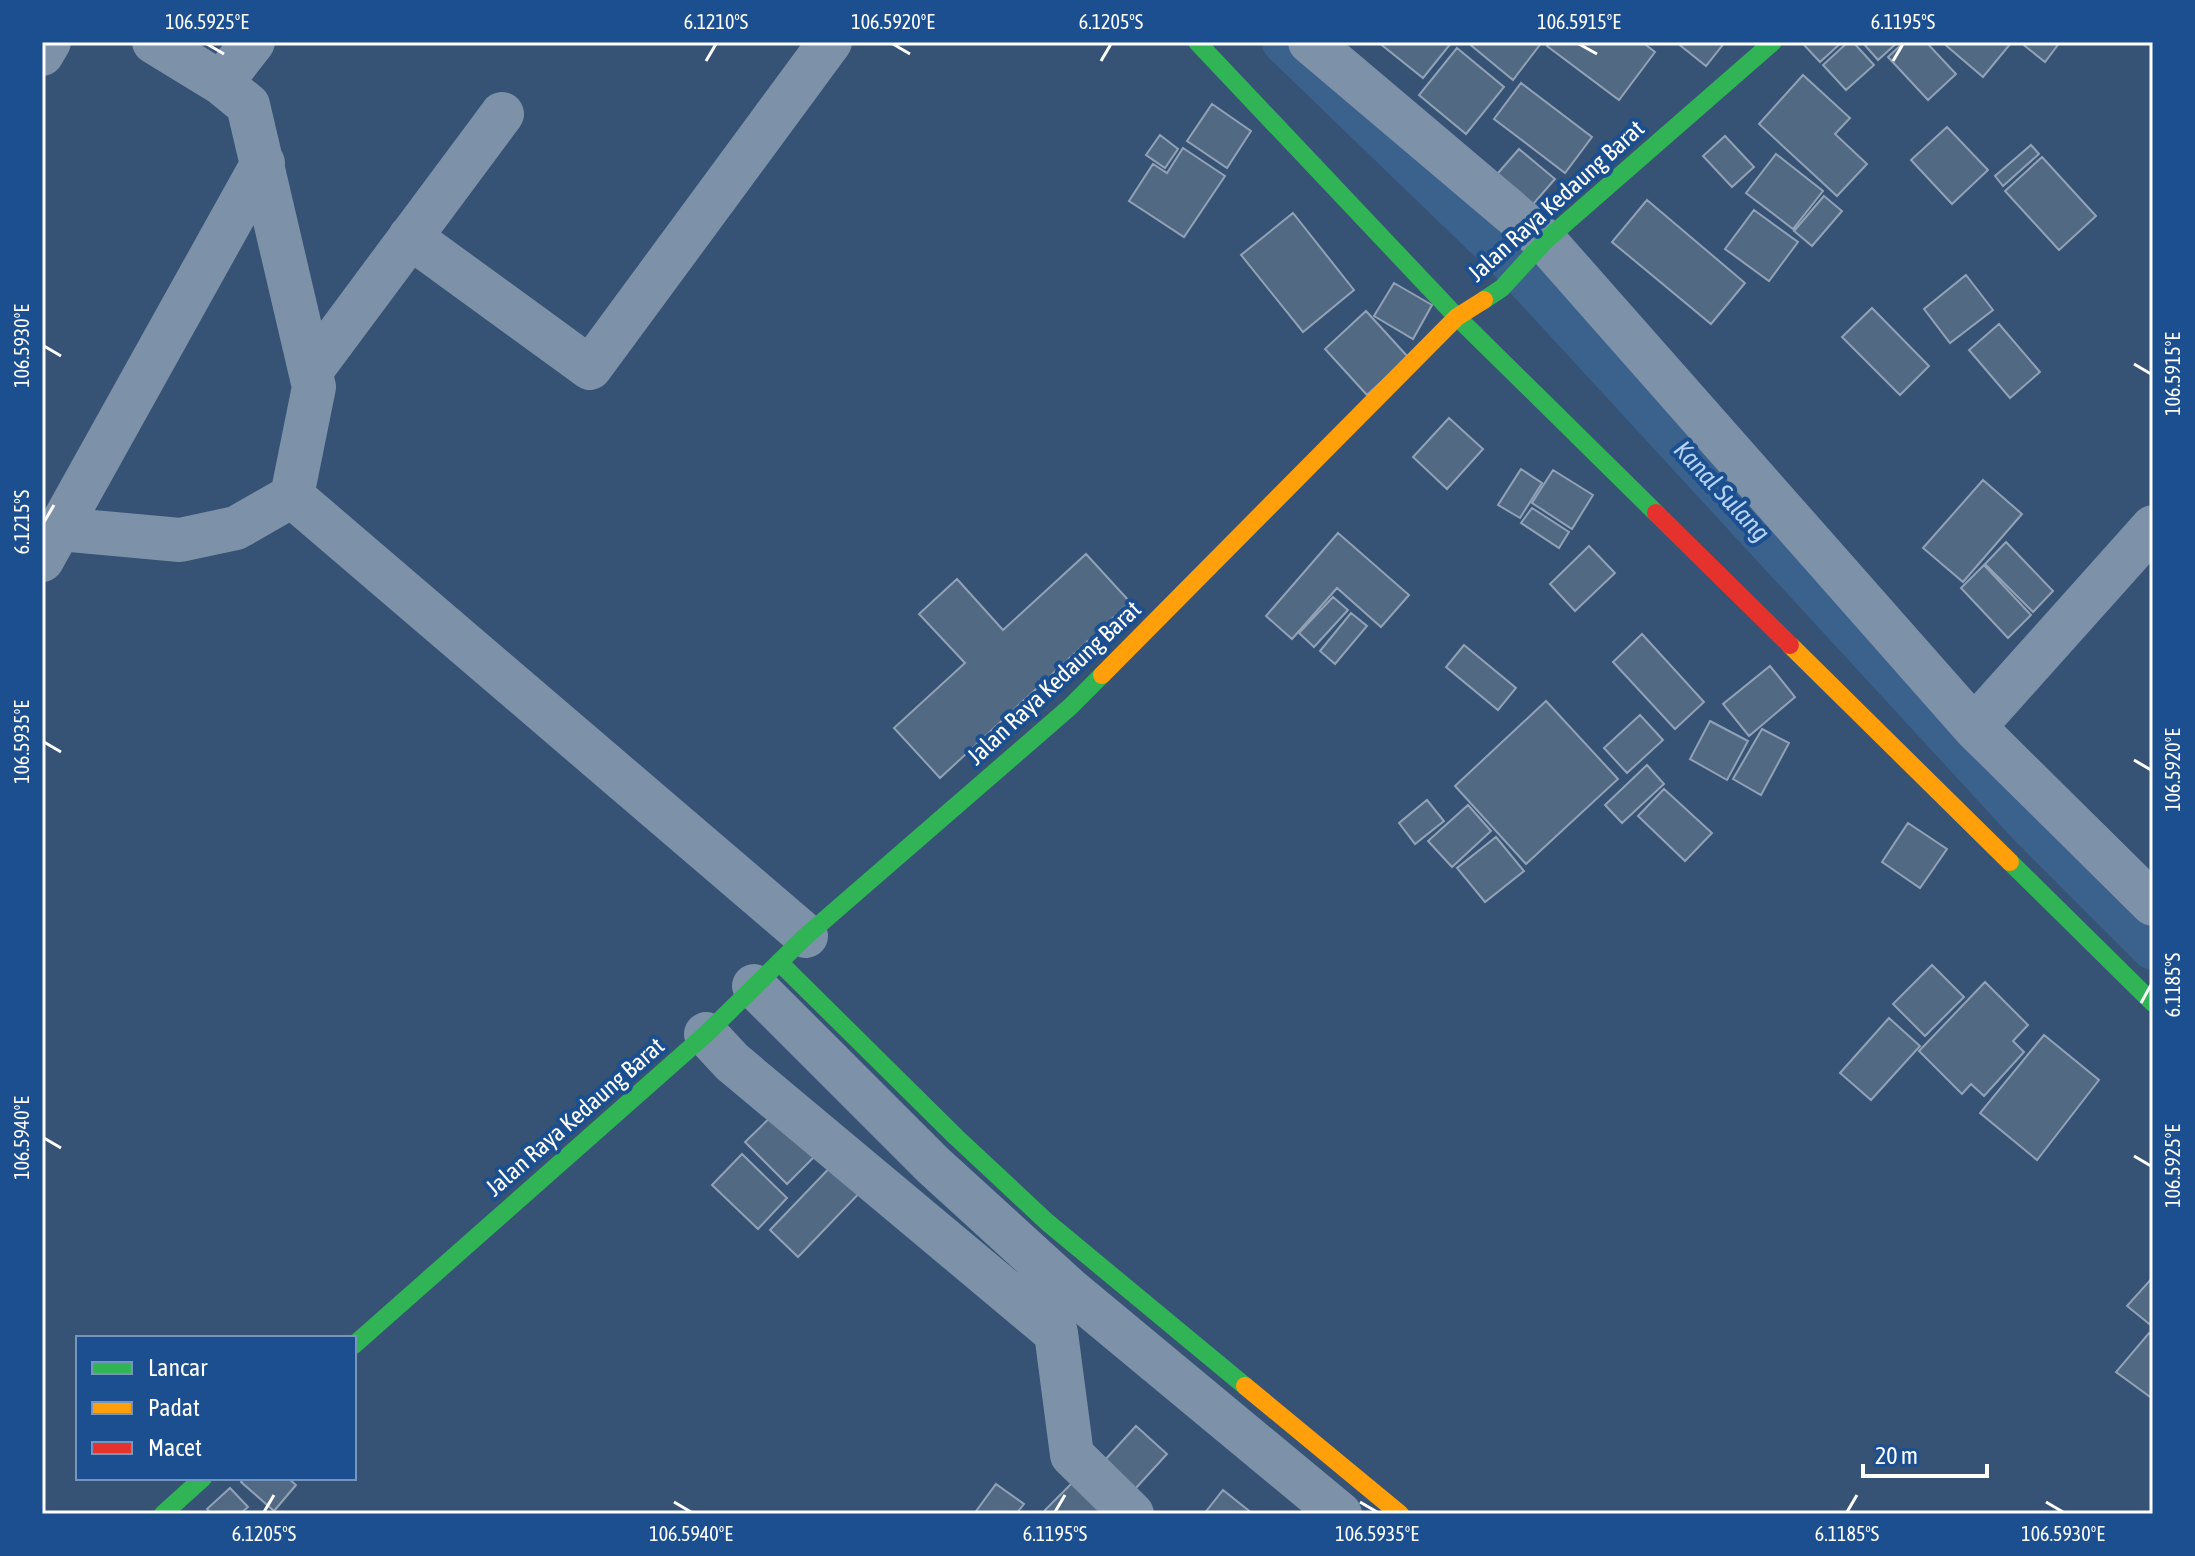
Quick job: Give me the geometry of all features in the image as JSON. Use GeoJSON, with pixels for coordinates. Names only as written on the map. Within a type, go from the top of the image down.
{"type":"FeatureCollection","features":[{"type":"Feature","properties":{"kind":"street"},"geometry":{"type":"LineString","coordinates":[[42,54],[49,42]]}},
{"type":"Feature","properties":{"kind":"street"},"geometry":{"type":"LineString","coordinates":[[51,544],[180,540],[236,528],[292,496],[314,387],[248,105],[221,83],[154,42]]}},
{"type":"Feature","properties":{"kind":"street"},"geometry":{"type":"LineString","coordinates":[[221,83],[253,42]]}},
{"type":"Feature","properties":{"kind":"street"},"geometry":{"type":"LineString","coordinates":[[410,237],[590,368],[830,42]]}},
{"type":"Feature","properties":{"kind":"street"},"geometry":{"type":"LineString","coordinates":[[1197,42],[1457,317],[2153,1003]]}},
{"type":"Feature","properties":{"kind":"street"},"geometry":{"type":"LineString","coordinates":[[1310,42],[1535,252],[1974,727],[2153,904]]}},
{"type":"Feature","properties":{"kind":"street","name":"Jalan Raya Kedaung Barat"},"geometry":{"type":"LineString","coordinates":[[356,1343],[706,1034],[780,961],[1070,707],[1457,317],[1502,288],[1535,252],[1773,42]]}},
{"type":"Feature","properties":{"kind":"street"},"geometry":{"type":"LineString","coordinates":[[311,371],[502,114]]}},
{"type":"Feature","properties":{"kind":"street"},"geometry":{"type":"LineString","coordinates":[[51,544],[263,163]]}},
{"type":"Feature","properties":{"kind":"street"},"geometry":{"type":"LineString","coordinates":[[292,496],[780,961],[825,1031],[933,1165],[1142,1326],[1400,1514]]}},
{"type":"Feature","properties":{"kind":"street"},"geometry":{"type":"LineString","coordinates":[[1974,727],[2153,527]]}},
{"type":"Feature","properties":{"kind":"street"},"geometry":{"type":"LineString","coordinates":[[706,1034],[732,1062],[1056,1333],[1072,1455],[1132,1514]]}},
{"type":"Feature","properties":{"kind":"street"},"geometry":{"type":"LineString","coordinates":[[1142,1326],[1340,1514]]}},
{"type":"Feature","properties":{"kind":"street"},"geometry":{"type":"LineString","coordinates":[[163,1514],[201,1480]]}},
{"type":"Feature","properties":{"kind":"building"},"geometry":{"type":"Polygon","coordinates":[[[1378,42],[1452,42],[1423,78],[1378,42]]]}},
{"type":"Feature","properties":{"kind":"building"},"geometry":{"type":"Polygon","coordinates":[[[1467,42],[1542,42],[1513,80],[1467,42]]]}},
{"type":"Feature","properties":{"kind":"building"},"geometry":{"type":"Polygon","coordinates":[[[1550,42],[1642,42],[1655,52],[1619,100],[1547,46],[1550,42]]]}},
{"type":"Feature","properties":{"kind":"building"},"geometry":{"type":"Polygon","coordinates":[[[1676,42],[1725,42],[1706,66],[1676,42]]]}},
{"type":"Feature","properties":{"kind":"building"},"geometry":{"type":"Polygon","coordinates":[[[1808,42],[1842,42],[1820,62],[1804,45],[1808,42]]]}},
{"type":"Feature","properties":{"kind":"building"},"geometry":{"type":"Polygon","coordinates":[[[1848,42],[1853,42],[1874,65],[1846,90],[1823,65],[1848,42]]]}},
{"type":"Feature","properties":{"kind":"building"},"geometry":{"type":"Polygon","coordinates":[[[1862,42],[1898,42],[1878,60],[1862,42]]]}},
{"type":"Feature","properties":{"kind":"building"},"geometry":{"type":"Polygon","coordinates":[[[1904,42],[1926,42],[1956,74],[1928,100],[1888,57],[1904,42]]]}},
{"type":"Feature","properties":{"kind":"building"},"geometry":{"type":"Polygon","coordinates":[[[1942,42],[2010,42],[2011,43],[1983,77],[1942,42]]]}},
{"type":"Feature","properties":{"kind":"building"},"geometry":{"type":"Polygon","coordinates":[[[2020,42],[2060,42],[2045,62],[2020,42]]]}},
{"type":"Feature","properties":{"kind":"building"},"geometry":{"type":"Polygon","coordinates":[[[1457,48],[1504,87],[1466,134],[1419,95],[1457,48]]]}},
{"type":"Feature","properties":{"kind":"building"},"geometry":{"type":"Polygon","coordinates":[[[1803,75],[1850,118],[1835,134],[1867,164],[1837,196],[1759,124],[1803,75]]]}},
{"type":"Feature","properties":{"kind":"building"},"geometry":{"type":"Polygon","coordinates":[[[1521,83],[1592,137],[1565,173],[1494,119],[1521,83]]]}},
{"type":"Feature","properties":{"kind":"building"},"geometry":{"type":"Polygon","coordinates":[[[1212,104],[1251,131],[1227,168],[1187,141],[1212,104]]]}},
{"type":"Feature","properties":{"kind":"building"},"geometry":{"type":"Polygon","coordinates":[[[1947,127],[1988,170],[1952,204],[1911,160],[1947,127]]]}},
{"type":"Feature","properties":{"kind":"building"},"geometry":{"type":"Polygon","coordinates":[[[1160,135],[1178,149],[1165,168],[1146,155],[1160,135]]]}},
{"type":"Feature","properties":{"kind":"building"},"geometry":{"type":"Polygon","coordinates":[[[1725,136],[1754,167],[1732,187],[1703,156],[1725,136]]]}},
{"type":"Feature","properties":{"kind":"building"},"geometry":{"type":"Polygon","coordinates":[[[2031,145],[2039,154],[2003,186],[1995,176],[2031,145]]]}},
{"type":"Feature","properties":{"kind":"building"},"geometry":{"type":"Polygon","coordinates":[[[1183,148],[1225,176],[1184,237],[1129,201],[1153,164],[1167,173],[1183,148]]]}},
{"type":"Feature","properties":{"kind":"building"},"geometry":{"type":"Polygon","coordinates":[[[1519,149],[1555,179],[1521,218],[1485,188],[1519,149]]]}},
{"type":"Feature","properties":{"kind":"building"},"geometry":{"type":"Polygon","coordinates":[[[1776,154],[1823,191],[1793,229],[1746,193],[1776,154]]]}},
{"type":"Feature","properties":{"kind":"building"},"geometry":{"type":"Polygon","coordinates":[[[2042,157],[2096,216],[2059,250],[2005,191],[2042,157]]]}},
{"type":"Feature","properties":{"kind":"building"},"geometry":{"type":"Polygon","coordinates":[[[1824,196],[1842,211],[1812,246],[1794,231],[1824,196]]]}},
{"type":"Feature","properties":{"kind":"building"},"geometry":{"type":"Polygon","coordinates":[[[1647,200],[1745,283],[1711,324],[1612,242],[1647,200]]]}},
{"type":"Feature","properties":{"kind":"building"},"geometry":{"type":"Polygon","coordinates":[[[1754,210],[1798,242],[1769,281],[1725,249],[1754,210]]]}},
{"type":"Feature","properties":{"kind":"building"},"geometry":{"type":"Polygon","coordinates":[[[1293,213],[1354,290],[1303,332],[1241,255],[1293,213]]]}},
{"type":"Feature","properties":{"kind":"building"},"geometry":{"type":"Polygon","coordinates":[[[1966,275],[1993,310],[1950,343],[1924,309],[1966,275]]]}},
{"type":"Feature","properties":{"kind":"building"},"geometry":{"type":"Polygon","coordinates":[[[1394,283],[1432,305],[1413,339],[1374,316],[1394,283]]]}},
{"type":"Feature","properties":{"kind":"building"},"geometry":{"type":"Polygon","coordinates":[[[1872,308],[1929,366],[1900,395],[1842,337],[1872,308]]]}},
{"type":"Feature","properties":{"kind":"building"},"geometry":{"type":"Polygon","coordinates":[[[1366,311],[1408,357],[1367,395],[1325,349],[1366,311]]]}},
{"type":"Feature","properties":{"kind":"building"},"geometry":{"type":"Polygon","coordinates":[[[1999,324],[2040,372],[2010,398],[1969,350],[1999,324]]]}},
{"type":"Feature","properties":{"kind":"building"},"geometry":{"type":"Polygon","coordinates":[[[1449,418],[1483,449],[1447,489],[1413,457],[1449,418]]]}},
{"type":"Feature","properties":{"kind":"building"},"geometry":{"type":"Polygon","coordinates":[[[1521,469],[1542,483],[1520,518],[1498,505],[1521,469]]]}},
{"type":"Feature","properties":{"kind":"building"},"geometry":{"type":"Polygon","coordinates":[[[1553,470],[1593,495],[1572,529],[1532,503],[1553,470]]]}},
{"type":"Feature","properties":{"kind":"building"},"geometry":{"type":"Polygon","coordinates":[[[1983,480],[2022,514],[1963,582],[1923,548],[1983,480]]]}},
{"type":"Feature","properties":{"kind":"building"},"geometry":{"type":"Polygon","coordinates":[[[1532,508],[1569,532],[1559,548],[1521,523],[1532,508]]]}},
{"type":"Feature","properties":{"kind":"building"},"geometry":{"type":"Polygon","coordinates":[[[1338,533],[1409,595],[1381,627],[1337,588],[1292,639],[1266,616],[1338,533]]]}},
{"type":"Feature","properties":{"kind":"building"},"geometry":{"type":"Polygon","coordinates":[[[2006,542],[2053,591],[2033,612],[1985,564],[2006,542]]]}},
{"type":"Feature","properties":{"kind":"building"},"geometry":{"type":"Polygon","coordinates":[[[1589,546],[1615,573],[1575,611],[1550,584],[1589,546]]]}},
{"type":"Feature","properties":{"kind":"building"},"geometry":{"type":"Polygon","coordinates":[[[1086,554],[1130,602],[940,778],[894,728],[965,663],[919,614],[957,579],[1003,630],[1086,554]]]}},
{"type":"Feature","properties":{"kind":"building"},"geometry":{"type":"Polygon","coordinates":[[[1984,565],[2031,615],[2008,638],[1961,588],[1984,565]]]}},
{"type":"Feature","properties":{"kind":"building"},"geometry":{"type":"Polygon","coordinates":[[[1333,597],[1348,610],[1314,647],[1299,633],[1333,597]]]}},
{"type":"Feature","properties":{"kind":"building"},"geometry":{"type":"Polygon","coordinates":[[[1351,613],[1367,626],[1335,664],[1320,651],[1351,613]]]}},
{"type":"Feature","properties":{"kind":"building"},"geometry":{"type":"Polygon","coordinates":[[[1642,634],[1704,702],[1675,729],[1613,662],[1642,634]]]}},
{"type":"Feature","properties":{"kind":"building"},"geometry":{"type":"Polygon","coordinates":[[[1464,645],[1516,688],[1498,710],[1446,667],[1464,645]]]}},
{"type":"Feature","properties":{"kind":"building"},"geometry":{"type":"Polygon","coordinates":[[[1770,666],[1795,697],[1749,736],[1723,704],[1770,666]]]}},
{"type":"Feature","properties":{"kind":"building"},"geometry":{"type":"Polygon","coordinates":[[[1546,701],[1618,779],[1526,864],[1455,786],[1546,701]]]}},
{"type":"Feature","properties":{"kind":"building"},"geometry":{"type":"Polygon","coordinates":[[[1640,715],[1663,740],[1627,773],[1604,748],[1640,715]]]}},
{"type":"Feature","properties":{"kind":"building"},"geometry":{"type":"Polygon","coordinates":[[[1710,721],[1748,741],[1727,780],[1690,759],[1710,721]]]}},
{"type":"Feature","properties":{"kind":"building"},"geometry":{"type":"Polygon","coordinates":[[[1762,729],[1789,743],[1761,795],[1733,779],[1762,729]]]}},
{"type":"Feature","properties":{"kind":"building"},"geometry":{"type":"Polygon","coordinates":[[[1647,765],[1664,784],[1622,823],[1605,805],[1647,765]]]}},
{"type":"Feature","properties":{"kind":"building"},"geometry":{"type":"Polygon","coordinates":[[[1664,789],[1712,833],[1685,861],[1638,816],[1664,789]]]}},
{"type":"Feature","properties":{"kind":"building"},"geometry":{"type":"Polygon","coordinates":[[[1427,800],[1444,821],[1415,844],[1399,823],[1427,800]]]}},
{"type":"Feature","properties":{"kind":"building"},"geometry":{"type":"Polygon","coordinates":[[[1468,805],[1491,831],[1452,867],[1428,841],[1468,805]]]}},
{"type":"Feature","properties":{"kind":"building"},"geometry":{"type":"Polygon","coordinates":[[[1908,823],[1947,849],[1920,888],[1882,862],[1908,823]]]}},
{"type":"Feature","properties":{"kind":"building"},"geometry":{"type":"Polygon","coordinates":[[[1496,837],[1524,871],[1485,902],[1457,868],[1496,837]]]}},
{"type":"Feature","properties":{"kind":"building"},"geometry":{"type":"Polygon","coordinates":[[[1932,965],[1964,997],[1925,1036],[1893,1004],[1932,965]]]}},
{"type":"Feature","properties":{"kind":"building"},"geometry":{"type":"Polygon","coordinates":[[[1985,982],[2028,1025],[2013,1041],[2024,1052],[1984,1096],[1971,1084],[1962,1094],[1919,1051],[1985,982]]]}},
{"type":"Feature","properties":{"kind":"building"},"geometry":{"type":"Polygon","coordinates":[[[1889,1018],[1920,1046],[1871,1100],[1840,1073],[1889,1018]]]}},
{"type":"Feature","properties":{"kind":"building"},"geometry":{"type":"Polygon","coordinates":[[[2044,1035],[2099,1080],[2037,1160],[1980,1113],[2044,1035]]]}},
{"type":"Feature","properties":{"kind":"building"},"geometry":{"type":"Polygon","coordinates":[[[781,1107],[822,1149],[787,1184],[745,1142],[781,1107]]]}},
{"type":"Feature","properties":{"kind":"building"},"geometry":{"type":"Polygon","coordinates":[[[742,1154],[787,1198],[758,1229],[712,1185],[742,1154]]]}},
{"type":"Feature","properties":{"kind":"building"},"geometry":{"type":"Polygon","coordinates":[[[840,1157],[868,1184],[798,1257],[770,1230],[840,1157]]]}},
{"type":"Feature","properties":{"kind":"building"},"geometry":{"type":"Polygon","coordinates":[[[2153,1277],[2153,1327],[2127,1306],[2153,1277]]]}},
{"type":"Feature","properties":{"kind":"building"},"geometry":{"type":"Polygon","coordinates":[[[2149,1333],[2153,1336],[2153,1399],[2116,1372],[2149,1333]]]}},
{"type":"Feature","properties":{"kind":"building"},"geometry":{"type":"Polygon","coordinates":[[[1136,1426],[1167,1454],[1135,1489],[1104,1461],[1136,1426]]]}},
{"type":"Feature","properties":{"kind":"building"},"geometry":{"type":"Polygon","coordinates":[[[1084,1471],[1101,1514],[1048,1514],[1045,1510],[1084,1471]]]}},
{"type":"Feature","properties":{"kind":"building"},"geometry":{"type":"Polygon","coordinates":[[[290,1480],[296,1485],[274,1511],[241,1482],[290,1480]]]}},
{"type":"Feature","properties":{"kind":"building"},"geometry":{"type":"Polygon","coordinates":[[[996,1484],[1024,1504],[1016,1514],[974,1514],[996,1484]]]}},
{"type":"Feature","properties":{"kind":"building"},"geometry":{"type":"Polygon","coordinates":[[[230,1488],[248,1507],[240,1514],[212,1514],[207,1509],[230,1488]]]}},
{"type":"Feature","properties":{"kind":"building"},"geometry":{"type":"Polygon","coordinates":[[[1223,1490],[1253,1514],[1204,1514],[1223,1490]]]}},
{"type":"Feature","properties":{"kind":"waterway","name":"Kanal Sulang"},"geometry":{"type":"LineString","coordinates":[[1284,42],[1509,259],[2033,828],[2153,948]]}},
{"type":"Feature","properties":{"kind":"traffic: fast"},"geometry":{"type":"LineString","coordinates":[[1197,42],[1457,317],[1656,513]]}},
{"type":"Feature","properties":{"kind":"traffic: fast"},"geometry":{"type":"LineString","coordinates":[[1484,300],[1502,288],[1545,241],[1773,42]]}},
{"type":"Feature","properties":{"kind":"traffic: fast"},"geometry":{"type":"LineString","coordinates":[[356,1343],[706,1034],[806,936],[1070,707],[1102,675]]}},
{"type":"Feature","properties":{"kind":"traffic: fast"},"geometry":{"type":"LineString","coordinates":[[2010,862],[2153,1003]]}},
{"type":"Feature","properties":{"kind":"traffic: fast"},"geometry":{"type":"LineString","coordinates":[[779,962],[1047,1222],[1245,1386]]}},
{"type":"Feature","properties":{"kind":"traffic: fast"},"geometry":{"type":"LineString","coordinates":[[163,1514],[201,1480]]}},
{"type":"Feature","properties":{"kind":"traffic: slow"},"geometry":{"type":"LineString","coordinates":[[1102,675],[1457,317],[1484,300]]}},
{"type":"Feature","properties":{"kind":"traffic: slow"},"geometry":{"type":"LineString","coordinates":[[1790,645],[2010,862]]}},
{"type":"Feature","properties":{"kind":"traffic: slow"},"geometry":{"type":"LineString","coordinates":[[1245,1386],[1400,1514]]}},
{"type":"Feature","properties":{"kind":"traffic: jam"},"geometry":{"type":"LineString","coordinates":[[1656,513],[1790,645]]}}]}
